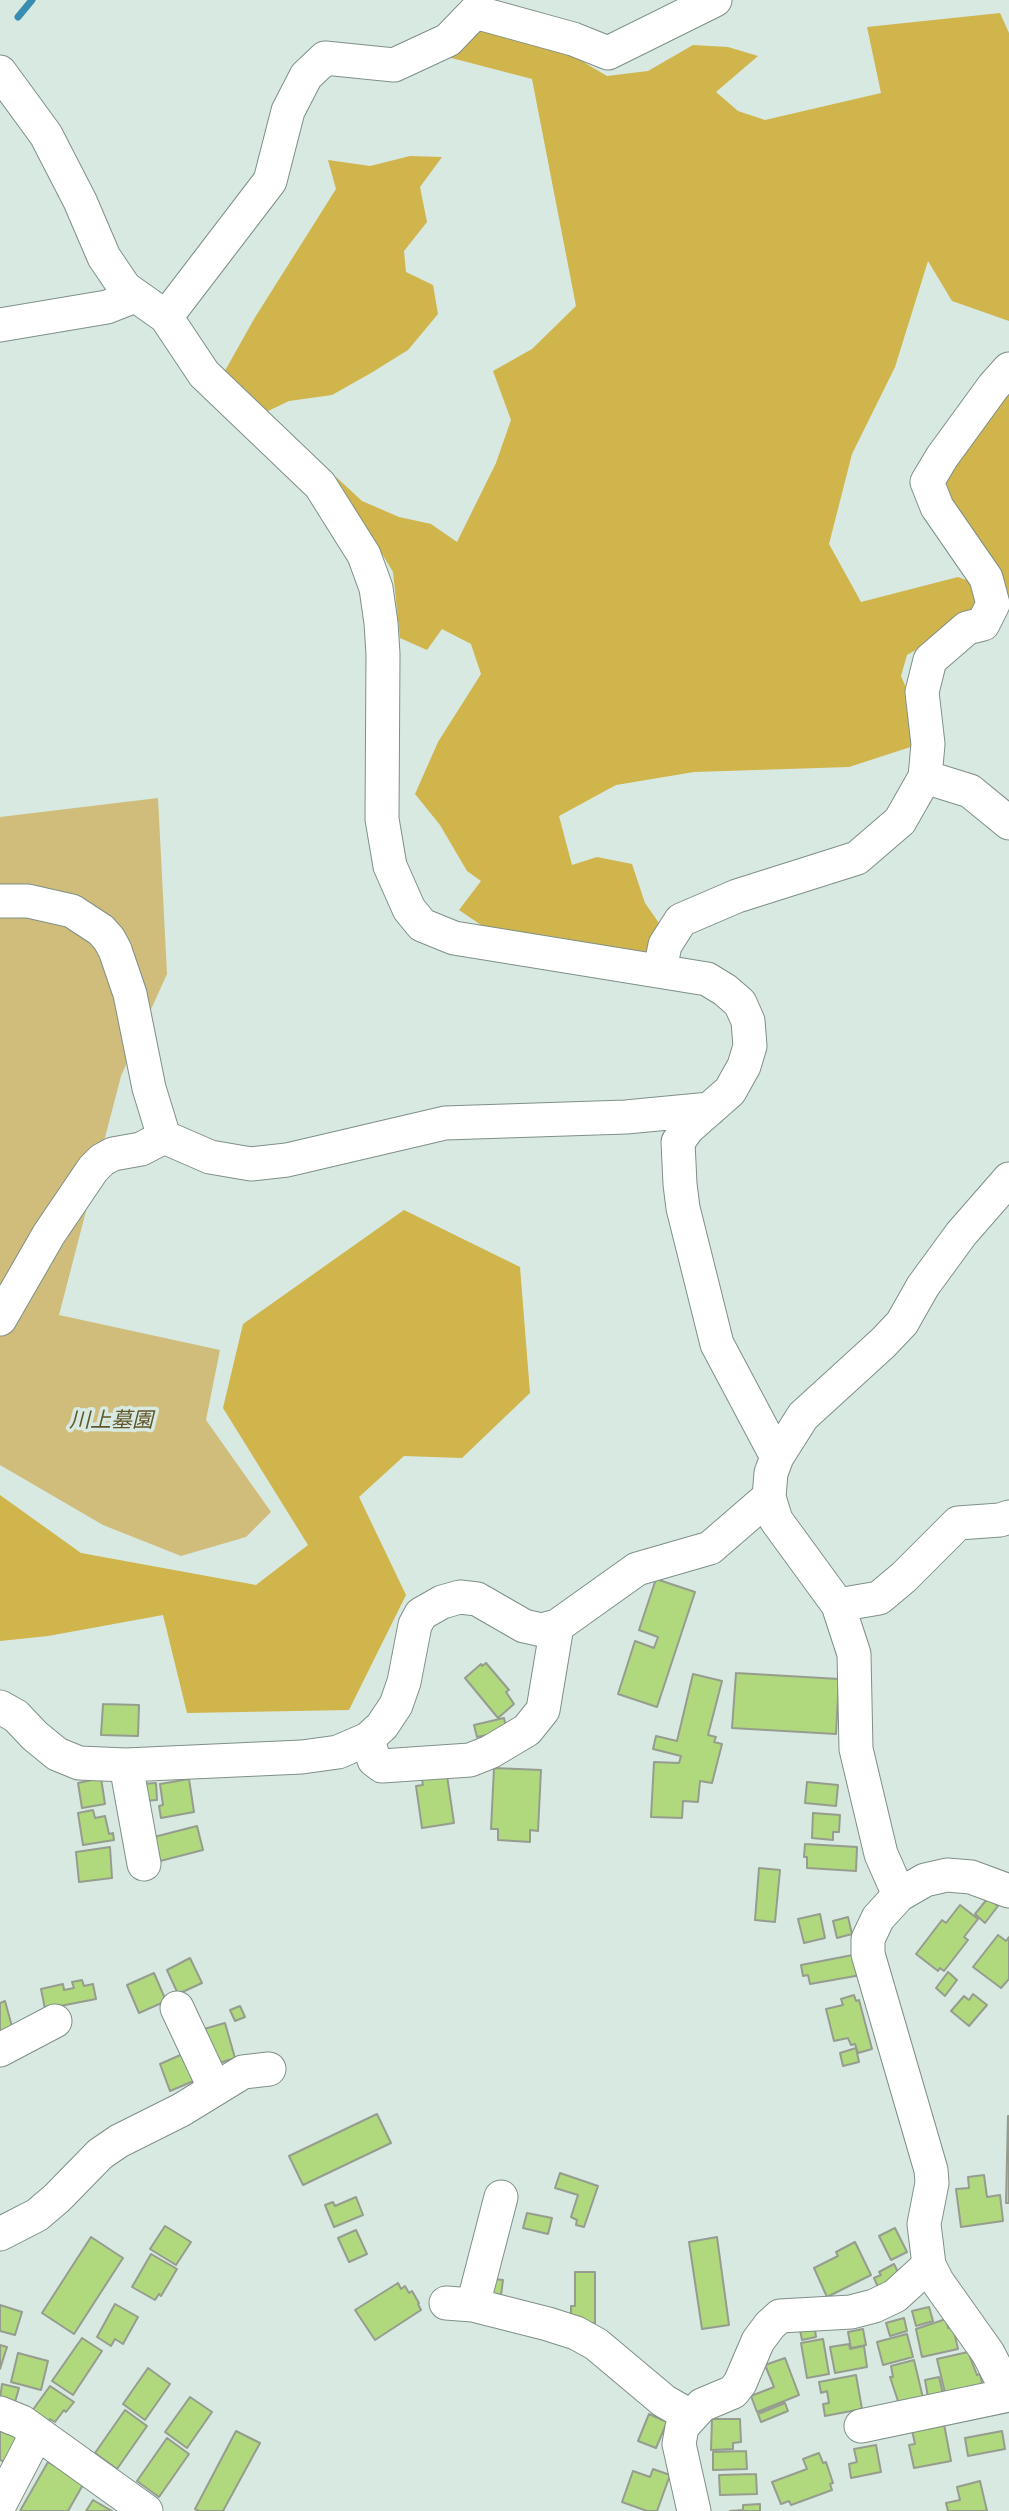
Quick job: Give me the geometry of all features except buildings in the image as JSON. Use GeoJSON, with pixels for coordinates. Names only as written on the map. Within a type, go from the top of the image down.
{"type":"FeatureCollection","features":[{"type":"Feature","properties":{"kind":"street"},"geometry":{"type":"LineString","coordinates":[[166,317],[270,181],[288,111],[306,76],[325,58],[394,65],[448,40],[475,12],[573,39],[608,53],[715,0]]}},
{"type":"Feature","properties":{"kind":"street"},"geometry":{"type":"LineString","coordinates":[[0,72],[47,135],[104,257],[125,289],[166,317],[204,374],[320,485],[371,570],[381,623],[383,654],[382,819],[390,866],[408,909],[422,925],[454,938],[707,979],[740,1003],[748,1021],[750,1046],[744,1066],[730,1091],[688,1128],[678,1142],[683,1208],[717,1344],[777,1457]]}},
{"type":"Feature","properties":{"kind":"street"},"geometry":{"type":"LineString","coordinates":[[0,325],[107,307],[135,296]]}},
{"type":"Feature","properties":{"kind":"street"},"geometry":{"type":"LineString","coordinates":[[660,970],[665,945],[681,920],[737,895],[857,858],[900,821],[925,777],[928,744],[922,692],[930,660],[967,628],[983,624],[993,604],[986,578],[937,507],[927,482],[970,418],[1009,369]]}},
{"type":"Feature","properties":{"kind":"street"},"geometry":{"type":"LineString","coordinates":[[925,777],[970,791],[1009,822]]}},
{"type":"Feature","properties":{"kind":"street"},"geometry":{"type":"LineString","coordinates":[[0,901],[28,901],[72,911],[102,930],[115,950],[130,994],[149,1088],[164,1137],[210,1157],[251,1164],[301,1158],[444,1123],[626,1117],[710,1109]]}},
{"type":"Feature","properties":{"kind":"street"},"geometry":{"type":"LineString","coordinates":[[0,1319],[49,1234],[93,1169],[113,1154],[141,1149],[164,1137]]}},
{"type":"Feature","properties":{"kind":"street"},"geometry":{"type":"LineString","coordinates":[[899,1895],[881,1854],[856,1749],[854,1654],[838,1605],[776,1520],[769,1497],[771,1473],[777,1457],[803,1416],[902,1323],[923,1286],[961,1234],[1009,1179]]}},
{"type":"Feature","properties":{"kind":"street"},"geometry":{"type":"LineString","coordinates":[[0,1706],[16,1716],[57,1754],[79,1763],[126,1765],[302,1757],[338,1752],[368,1740],[382,1726],[396,1705],[404,1682],[415,1625],[421,1614],[442,1602],[460,1597],[477,1599],[524,1626],[542,1630],[557,1626],[637,1569],[710,1548],[769,1497]]}},
{"type":"Feature","properties":{"kind":"street"},"geometry":{"type":"LineString","coordinates":[[838,1605],[879,1598],[958,1523],[1009,1517]]}},
{"type":"Feature","properties":{"kind":"street"},"geometry":{"type":"LineString","coordinates":[[368,1740],[374,1760],[382,1766],[470,1760],[490,1752],[527,1730],[543,1710],[557,1626]]}},
{"type":"Feature","properties":{"kind":"street"},"geometry":{"type":"LineString","coordinates":[[126,1765],[144,1864]]}},
{"type":"Feature","properties":{"kind":"street"},"geometry":{"type":"LineString","coordinates":[[861,2426],[1009,2395],[988,2353],[937,2281],[929,2265],[924,2224],[932,2183],[931,2171],[868,1954],[868,1939],[878,1918],[899,1895],[914,1884],[947,1875],[971,1877],[1009,1891]]}},
{"type":"Feature","properties":{"kind":"street"},"geometry":{"type":"LineString","coordinates":[[177,2008],[215,2089]]}},
{"type":"Feature","properties":{"kind":"street"},"geometry":{"type":"LineString","coordinates":[[0,2050],[55,2021]]}},
{"type":"Feature","properties":{"kind":"street"},"geometry":{"type":"LineString","coordinates":[[0,2234],[37,2214],[57,2198],[100,2154],[243,2072],[270,2069]]}},
{"type":"Feature","properties":{"kind":"street"},"geometry":{"type":"LineString","coordinates":[[501,2197],[459,2304],[548,2323],[576,2333],[596,2344],[664,2401],[690,2416]]}},
{"type":"Feature","properties":{"kind":"street"},"geometry":{"type":"LineString","coordinates":[[694,2511],[679,2444],[682,2427],[702,2405],[733,2392],[740,2384],[758,2342],[770,2325],[780,2316],[851,2312],[874,2306],[895,2296],[929,2265]]}},
{"type":"Feature","properties":{"kind":"street"},"geometry":{"type":"LineString","coordinates":[[0,2413],[22,2422],[146,2511]]}},
{"type":"Feature","properties":{"kind":"street"},"geometry":{"type":"LineString","coordinates":[[0,2504],[37,2433]]}},
{"type":"Feature","properties":{"kind":"green space","name":"川上墓園"},"geometry":{"type":"Polygon","coordinates":[[[158,798],[167,974],[121,1076],[59,1315],[220,1350],[206,1420],[271,1512],[246,1537],[181,1556],[103,1525],[0,1465],[0,817],[158,798]]]}},
{"type":"Feature","properties":{"kind":"shaded area"},"geometry":{"type":"Polygon","coordinates":[[[1000,13],[1009,33],[1009,321],[952,301],[928,261],[895,367],[852,454],[829,544],[861,602],[958,577],[975,583],[979,614],[907,655],[901,676],[929,741],[849,767],[694,772],[616,785],[559,816],[572,865],[597,857],[632,864],[645,903],[666,933],[649,960],[563,938],[484,927],[459,910],[481,881],[467,871],[440,825],[415,794],[438,742],[481,674],[471,644],[442,629],[427,650],[400,638],[393,572],[335,476],[362,501],[399,517],[431,524],[457,542],[496,463],[511,420],[493,371],[532,349],[576,306],[532,79],[440,55],[489,21],[553,44],[607,76],[648,71],[693,45],[728,47],[758,56],[716,92],[738,111],[765,120],[881,93],[867,27],[1000,13]]]}},
{"type":"Feature","properties":{"kind":"shaded area"},"geometry":{"type":"Polygon","coordinates":[[[410,156],[442,157],[420,187],[427,222],[404,251],[406,272],[433,285],[438,314],[408,350],[332,395],[289,401],[249,420],[217,385],[254,319],[336,189],[328,160],[370,166],[410,156]]]}},
{"type":"Feature","properties":{"kind":"shaded area"},"geometry":{"type":"Polygon","coordinates":[[[1009,386],[1009,604],[968,524],[945,489],[950,459],[1009,386]]]}},
{"type":"Feature","properties":{"kind":"shaded area"},"geometry":{"type":"Polygon","coordinates":[[[404,1210],[520,1267],[530,1393],[462,1458],[404,1456],[359,1497],[406,1595],[349,1710],[187,1713],[163,1615],[48,1636],[0,1641],[0,1495],[81,1553],[256,1585],[308,1545],[223,1408],[243,1324],[404,1210]]]}},
{"type":"Feature","properties":{"kind":"waterway"},"geometry":{"type":"LineString","coordinates":[[18,17],[32,0]]}}]}
